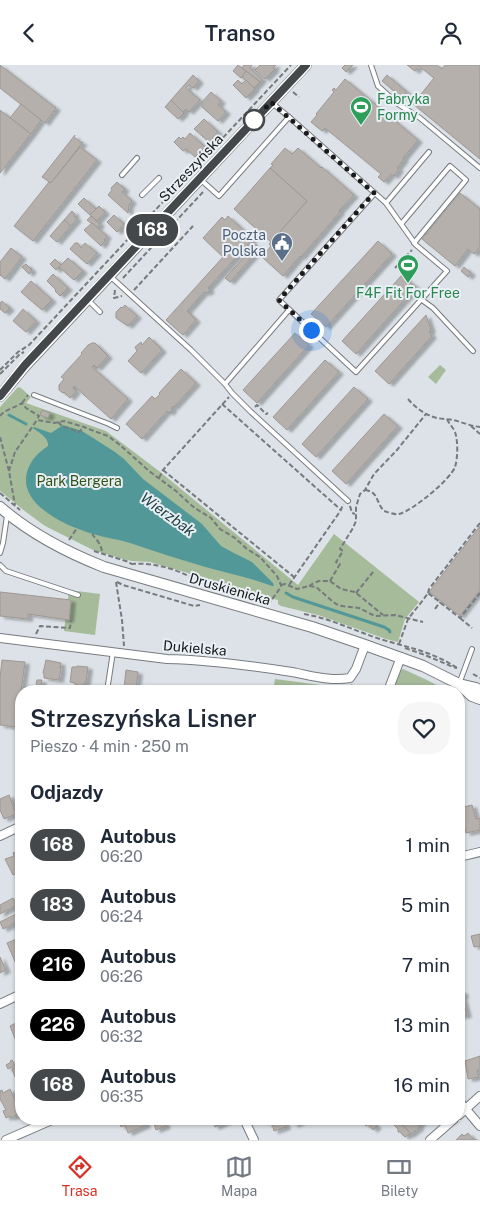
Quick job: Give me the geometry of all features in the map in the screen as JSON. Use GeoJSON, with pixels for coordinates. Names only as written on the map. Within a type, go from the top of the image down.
{"type":"FeatureCollection","features":[{"type":"Feature","properties":{"kind":"street","name":"Strzeszyńska"},"geometry":{"type":"LineString","coordinates":[[0,391],[306,65]]}},
{"type":"Feature","properties":{"kind":"street","name":"Strzeszyńska"},"geometry":{"type":"LineString","coordinates":[[0,397],[14,378]]}},
{"type":"Feature","properties":{"kind":"street","name":"Druskienicka"},"geometry":{"type":"LineString","coordinates":[[4,510],[44,539],[104,567],[312,627],[401,657],[463,685]]}},
{"type":"Feature","properties":{"kind":"street","name":"Dukielska"},"geometry":{"type":"LineString","coordinates":[[0,638],[167,659],[192,659],[286,671],[315,677],[342,679],[350,678],[356,669],[365,645]]}},
{"type":"Feature","properties":{"kind":"street"},"geometry":{"type":"LineString","coordinates":[[389,685],[401,657]]}},
{"type":"Feature","properties":{"kind":"street","name":"Druskienicka"},"geometry":{"type":"LineString","coordinates":[[465,685],[480,691]]}},
{"type":"Feature","properties":{"kind":"street","name":"Druskienicka"},"geometry":{"type":"LineString","coordinates":[[465,690],[472,696],[480,699]]}},
{"type":"Feature","properties":{"kind":"street"},"geometry":{"type":"LineString","coordinates":[[0,836],[15,830]]}},
{"type":"Feature","properties":{"kind":"street"},"geometry":{"type":"LineString","coordinates":[[465,856],[480,852]]}},
{"type":"Feature","properties":{"kind":"street"},"geometry":{"type":"LineString","coordinates":[[0,1004],[15,998]]}},
{"type":"Feature","properties":{"kind":"street"},"geometry":{"type":"LineString","coordinates":[[465,1109],[480,1096]]}},
{"type":"Feature","properties":{"kind":"street"},"geometry":{"type":"LineString","coordinates":[[465,1114],[480,1127]]}},
{"type":"Feature","properties":{"kind":"street"},"geometry":{"type":"LineString","coordinates":[[6,1140],[40,1125]]}},
{"type":"Feature","properties":{"kind":"street"},"geometry":{"type":"LineString","coordinates":[[247,1125],[254,1140]]}},
{"type":"Feature","properties":{"kind":"street"},"geometry":{"type":"LineString","coordinates":[[430,1140],[447,1125]]}},
{"type":"Feature","properties":{"kind":"lane"},"geometry":{"type":"LineString","coordinates":[[371,65],[378,86],[480,168]]}},
{"type":"Feature","properties":{"kind":"lane"},"geometry":{"type":"LineString","coordinates":[[271,102],[386,203],[402,223],[415,244],[447,271],[356,372],[279,300],[374,193]]}},
{"type":"Feature","properties":{"kind":"lane"},"geometry":{"type":"LineString","coordinates":[[200,179],[219,196],[289,117]]}},
{"type":"Feature","properties":{"kind":"lane"},"geometry":{"type":"LineString","coordinates":[[386,203],[429,152]]}},
{"type":"Feature","properties":{"kind":"lane"},"geometry":{"type":"LineString","coordinates":[[122,175],[137,158]]}},
{"type":"Feature","properties":{"kind":"lane"},"geometry":{"type":"LineString","coordinates":[[402,223],[450,166],[466,180],[415,244]]}},
{"type":"Feature","properties":{"kind":"lane"},"geometry":{"type":"LineString","coordinates":[[142,195],[159,178]]}},
{"type":"Feature","properties":{"kind":"lane"},"geometry":{"type":"LineString","coordinates":[[109,276],[208,366],[251,412],[347,499]]}},
{"type":"Feature","properties":{"kind":"lane"},"geometry":{"type":"LineString","coordinates":[[87,299],[100,312]]}},
{"type":"Feature","properties":{"kind":"lane"},"geometry":{"type":"LineString","coordinates":[[422,299],[433,308],[473,351]]}},
{"type":"Feature","properties":{"kind":"lane"},"geometry":{"type":"LineString","coordinates":[[225,384],[289,310]]}},
{"type":"Feature","properties":{"kind":"lane"},"geometry":{"type":"LineString","coordinates":[[32,393],[117,428]]}},
{"type":"Feature","properties":{"kind":"lane"},"geometry":{"type":"LineString","coordinates":[[0,553],[3,543],[4,510]]}},
{"type":"Feature","properties":{"kind":"lane"},"geometry":{"type":"LineString","coordinates":[[0,565],[6,571],[78,595]]}},
{"type":"Feature","properties":{"kind":"lane"},"geometry":{"type":"LineString","coordinates":[[459,684],[472,649]]}},
{"type":"Feature","properties":{"kind":"lane"},"geometry":{"type":"LineString","coordinates":[[108,685],[113,652]]}},
{"type":"Feature","properties":{"kind":"path"},"geometry":{"type":"LineString","coordinates":[[0,370],[29,345],[291,65]]}},
{"type":"Feature","properties":{"kind":"path"},"geometry":{"type":"LineString","coordinates":[[291,90],[299,97]]}},
{"type":"Feature","properties":{"kind":"path"},"geometry":{"type":"LineString","coordinates":[[118,284],[208,186]]}},
{"type":"Feature","properties":{"kind":"path"},"geometry":{"type":"LineString","coordinates":[[130,294],[193,226]]}},
{"type":"Feature","properties":{"kind":"path"},"geometry":{"type":"LineString","coordinates":[[394,268],[415,244]]}},
{"type":"Feature","properties":{"kind":"path"},"geometry":{"type":"LineString","coordinates":[[0,416],[2,413],[22,403],[32,393]]}},
{"type":"Feature","properties":{"kind":"path"},"geometry":{"type":"LineString","coordinates":[[158,478],[232,393]]}},
{"type":"Feature","properties":{"kind":"path"},"geometry":{"type":"LineString","coordinates":[[408,399],[416,408],[426,414],[439,419],[448,419],[480,427]]}},
{"type":"Feature","properties":{"kind":"path"},"geometry":{"type":"LineString","coordinates":[[10,471],[14,452],[39,416],[26,409],[22,403]]}},
{"type":"Feature","properties":{"kind":"path"},"geometry":{"type":"LineString","coordinates":[[222,404],[340,510]]}},
{"type":"Feature","properties":{"kind":"path"},"geometry":{"type":"LineString","coordinates":[[330,581],[340,564],[336,562],[343,551],[340,549],[353,528],[360,494],[365,490],[374,474],[397,450],[426,414]]}},
{"type":"Feature","properties":{"kind":"path"},"geometry":{"type":"LineString","coordinates":[[365,490],[375,493],[379,505],[384,511],[394,514],[412,508],[432,493],[455,468],[457,442],[455,431],[448,419]]}},
{"type":"Feature","properties":{"kind":"path"},"geometry":{"type":"LineString","coordinates":[[37,420],[54,423],[64,421],[108,435],[158,478],[211,518],[220,529],[260,557],[277,576],[281,585]]}},
{"type":"Feature","properties":{"kind":"path"},"geometry":{"type":"LineString","coordinates":[[58,422],[79,432],[84,427]]}},
{"type":"Feature","properties":{"kind":"path"},"geometry":{"type":"LineString","coordinates":[[470,426],[480,434]]}},
{"type":"Feature","properties":{"kind":"path"},"geometry":{"type":"LineString","coordinates":[[0,437],[10,471],[15,505]]}},
{"type":"Feature","properties":{"kind":"path"},"geometry":{"type":"LineString","coordinates":[[163,470],[294,577]]}},
{"type":"Feature","properties":{"kind":"path"},"geometry":{"type":"LineString","coordinates":[[0,493],[25,514]]}},
{"type":"Feature","properties":{"kind":"path"},"geometry":{"type":"LineString","coordinates":[[289,585],[347,499]]}},
{"type":"Feature","properties":{"kind":"path"},"geometry":{"type":"LineString","coordinates":[[347,499],[352,513],[356,515]]}},
{"type":"Feature","properties":{"kind":"path"},"geometry":{"type":"LineString","coordinates":[[399,643],[408,619],[480,523]]}},
{"type":"Feature","properties":{"kind":"path"},"geometry":{"type":"LineString","coordinates":[[69,540],[77,528]]}},
{"type":"Feature","properties":{"kind":"path"},"geometry":{"type":"LineString","coordinates":[[92,534],[102,549],[102,554]]}},
{"type":"Feature","properties":{"kind":"path"},"geometry":{"type":"LineString","coordinates":[[93,551],[131,564],[154,564],[188,575],[203,585]]}},
{"type":"Feature","properties":{"kind":"path"},"geometry":{"type":"LineString","coordinates":[[356,593],[374,572]]}},
{"type":"Feature","properties":{"kind":"path"},"geometry":{"type":"LineString","coordinates":[[281,585],[285,584],[297,589],[319,581],[330,581],[343,590],[353,591],[385,615]]}},
{"type":"Feature","properties":{"kind":"path"},"geometry":{"type":"LineString","coordinates":[[117,584],[124,653]]}},
{"type":"Feature","properties":{"kind":"path"},"geometry":{"type":"LineString","coordinates":[[267,606],[281,585]]}},
{"type":"Feature","properties":{"kind":"path"},"geometry":{"type":"LineString","coordinates":[[309,586],[319,589],[339,605],[361,609],[376,616],[396,615],[423,622]]}},
{"type":"Feature","properties":{"kind":"path"},"geometry":{"type":"LineString","coordinates":[[428,593],[472,628]]}},
{"type":"Feature","properties":{"kind":"path"},"geometry":{"type":"LineString","coordinates":[[460,618],[480,593]]}},
{"type":"Feature","properties":{"kind":"path"},"geometry":{"type":"LineString","coordinates":[[435,609],[440,602]]}},
{"type":"Feature","properties":{"kind":"path"},"geometry":{"type":"LineString","coordinates":[[37,643],[40,626],[70,628],[71,620]]}},
{"type":"Feature","properties":{"kind":"path"},"geometry":{"type":"LineString","coordinates":[[473,674],[480,678]]}},
{"type":"Feature","properties":{"kind":"green space"},"geometry":{"type":"Polygon","coordinates":[[[440,365],[446,370],[436,384],[428,377],[440,365]]]}},
{"type":"Feature","properties":{"kind":"green space","name":"Park Bergera"},"geometry":{"type":"Polygon","coordinates":[[[18,387],[31,397],[26,403],[106,431],[159,471],[298,585],[334,534],[419,602],[405,619],[398,642],[318,615],[281,606],[278,604],[278,600],[274,599],[269,602],[214,586],[188,573],[150,562],[132,561],[93,550],[45,526],[0,491],[0,407],[18,387]]]}},
{"type":"Feature","properties":{"kind":"green space"},"geometry":{"type":"Polygon","coordinates":[[[69,590],[100,594],[95,635],[64,631],[69,590]]]}},
{"type":"Feature","properties":{"kind":"green space"},"geometry":{"type":"Polygon","coordinates":[[[403,669],[437,685],[394,685],[399,672],[403,669]]]}},
{"type":"Feature","properties":{"kind":"green space"},"geometry":{"type":"Polygon","coordinates":[[[275,679],[321,685],[274,685],[275,679]]]}},
{"type":"Feature","properties":{"kind":"water"},"geometry":{"type":"Polygon","coordinates":[[[63,425],[82,431],[115,452],[143,479],[202,524],[221,546],[252,562],[274,586],[93,534],[45,512],[29,493],[26,482],[28,469],[32,462],[48,446],[47,440],[33,428],[51,433],[63,425]]]}},
{"type":"Feature","properties":{"kind":"building"},"geometry":{"type":"Polygon","coordinates":[[[0,65],[56,108],[45,123],[0,88],[0,65]]]}},
{"type":"Feature","properties":{"kind":"building"},"geometry":{"type":"Polygon","coordinates":[[[238,65],[246,71],[241,78],[233,71],[238,65]]]}},
{"type":"Feature","properties":{"kind":"building"},"geometry":{"type":"Polygon","coordinates":[[[244,65],[252,65],[250,68],[262,79],[260,82],[242,68],[244,65]]]}},
{"type":"Feature","properties":{"kind":"building"},"geometry":{"type":"Polygon","coordinates":[[[260,65],[276,65],[273,68],[275,69],[265,79],[255,70],[260,65]]]}},
{"type":"Feature","properties":{"kind":"building"},"geometry":{"type":"Polygon","coordinates":[[[345,65],[353,65],[346,72],[342,68],[345,65]]]}},
{"type":"Feature","properties":{"kind":"building"},"geometry":{"type":"Polygon","coordinates":[[[407,65],[437,65],[442,69],[445,65],[480,65],[480,159],[413,104],[434,78],[419,66],[415,71],[407,65]]]}},
{"type":"Feature","properties":{"kind":"building"},"geometry":{"type":"Polygon","coordinates":[[[246,71],[260,82],[254,88],[242,77],[246,71]]]}},
{"type":"Feature","properties":{"kind":"building"},"geometry":{"type":"Polygon","coordinates":[[[193,75],[199,81],[193,88],[189,85],[186,88],[200,100],[189,112],[186,109],[183,112],[171,100],[193,75]]]}},
{"type":"Feature","properties":{"kind":"building"},"geometry":{"type":"Polygon","coordinates":[[[387,75],[407,92],[402,98],[382,81],[387,75]]]}},
{"type":"Feature","properties":{"kind":"building"},"geometry":{"type":"Polygon","coordinates":[[[345,79],[418,140],[403,158],[394,176],[391,174],[384,182],[378,177],[381,174],[325,128],[322,131],[311,122],[334,92],[332,90],[334,88],[336,90],[345,79]]]}},
{"type":"Feature","properties":{"kind":"building"},"geometry":{"type":"Polygon","coordinates":[[[238,80],[242,84],[246,80],[255,89],[246,98],[233,85],[238,80]]]}},
{"type":"Feature","properties":{"kind":"building"},"geometry":{"type":"Polygon","coordinates":[[[211,92],[221,101],[218,105],[226,112],[218,121],[202,107],[202,102],[211,92]]]}},
{"type":"Feature","properties":{"kind":"building"},"geometry":{"type":"Polygon","coordinates":[[[171,100],[184,113],[178,119],[165,107],[171,100]]]}},
{"type":"Feature","properties":{"kind":"building"},"geometry":{"type":"Polygon","coordinates":[[[21,104],[41,120],[31,134],[10,118],[21,104]]]}},
{"type":"Feature","properties":{"kind":"building"},"geometry":{"type":"Polygon","coordinates":[[[0,110],[31,134],[0,173],[0,110]]]}},
{"type":"Feature","properties":{"kind":"building"},"geometry":{"type":"Polygon","coordinates":[[[204,119],[218,132],[209,142],[194,129],[204,119]]]}},
{"type":"Feature","properties":{"kind":"building"},"geometry":{"type":"Polygon","coordinates":[[[190,133],[205,147],[195,157],[186,149],[183,151],[174,142],[179,137],[185,139],[190,133]]]}},
{"type":"Feature","properties":{"kind":"building"},"geometry":{"type":"Polygon","coordinates":[[[75,135],[74,137],[83,142],[51,183],[42,177],[75,135]]]}},
{"type":"Feature","properties":{"kind":"building"},"geometry":{"type":"Polygon","coordinates":[[[80,147],[97,160],[33,241],[14,226],[80,147]]]}},
{"type":"Feature","properties":{"kind":"building"},"geometry":{"type":"Polygon","coordinates":[[[285,148],[292,154],[298,148],[354,195],[283,276],[262,257],[271,246],[269,244],[307,201],[270,168],[273,165],[271,164],[285,148]]]}},
{"type":"Feature","properties":{"kind":"building"},"geometry":{"type":"Polygon","coordinates":[[[270,168],[307,201],[271,242],[234,209],[270,168]]]}},
{"type":"Feature","properties":{"kind":"building"},"geometry":{"type":"Polygon","coordinates":[[[117,182],[125,189],[122,192],[132,201],[129,205],[128,213],[108,195],[112,190],[111,188],[117,182]]]}},
{"type":"Feature","properties":{"kind":"building"},"geometry":{"type":"Polygon","coordinates":[[[460,193],[480,209],[480,247],[474,254],[468,249],[455,266],[422,239],[460,193]]]}},
{"type":"Feature","properties":{"kind":"building"},"geometry":{"type":"Polygon","coordinates":[[[84,198],[96,209],[90,215],[78,204],[84,198]]]}},
{"type":"Feature","properties":{"kind":"building"},"geometry":{"type":"Polygon","coordinates":[[[99,206],[105,212],[97,221],[90,215],[99,206]]]}},
{"type":"Feature","properties":{"kind":"building"},"geometry":{"type":"Polygon","coordinates":[[[72,211],[77,219],[71,226],[64,220],[72,211]]]}},
{"type":"Feature","properties":{"kind":"building"},"geometry":{"type":"Polygon","coordinates":[[[114,215],[124,224],[117,232],[107,222],[114,215]]]}},
{"type":"Feature","properties":{"kind":"building"},"geometry":{"type":"Polygon","coordinates":[[[91,216],[100,224],[97,228],[87,220],[91,216]]]}},
{"type":"Feature","properties":{"kind":"building"},"geometry":{"type":"Polygon","coordinates":[[[228,216],[253,239],[208,288],[210,290],[207,293],[204,292],[187,311],[196,320],[183,335],[166,320],[223,257],[203,238],[222,217],[225,220],[228,216]]]}},
{"type":"Feature","properties":{"kind":"building"},"geometry":{"type":"Polygon","coordinates":[[[64,220],[71,226],[57,242],[50,236],[64,220]]]}},
{"type":"Feature","properties":{"kind":"building"},"geometry":{"type":"Polygon","coordinates":[[[92,223],[107,236],[101,246],[84,230],[92,223]]]}},
{"type":"Feature","properties":{"kind":"building"},"geometry":{"type":"Polygon","coordinates":[[[378,241],[392,254],[326,327],[311,314],[378,241]]]}},
{"type":"Feature","properties":{"kind":"building"},"geometry":{"type":"Polygon","coordinates":[[[75,243],[78,243],[81,248],[85,243],[97,253],[87,264],[70,249],[75,243]]]}},
{"type":"Feature","properties":{"kind":"building"},"geometry":{"type":"Polygon","coordinates":[[[256,244],[260,248],[230,282],[225,278],[256,244]]]}},
{"type":"Feature","properties":{"kind":"building"},"geometry":{"type":"Polygon","coordinates":[[[11,248],[22,257],[5,279],[0,275],[0,262],[11,248]]]}},
{"type":"Feature","properties":{"kind":"building"},"geometry":{"type":"Polygon","coordinates":[[[68,258],[83,271],[74,280],[59,267],[68,258]]]}},
{"type":"Feature","properties":{"kind":"building"},"geometry":{"type":"Polygon","coordinates":[[[55,259],[61,265],[56,270],[50,264],[55,259]]]}},
{"type":"Feature","properties":{"kind":"building"},"geometry":{"type":"Polygon","coordinates":[[[26,264],[32,270],[29,274],[22,267],[26,264]]]}},
{"type":"Feature","properties":{"kind":"building"},"geometry":{"type":"Polygon","coordinates":[[[464,267],[471,273],[468,277],[461,271],[464,267]]]}},
{"type":"Feature","properties":{"kind":"building"},"geometry":{"type":"Polygon","coordinates":[[[53,274],[68,288],[60,296],[47,281],[53,274]]]}},
{"type":"Feature","properties":{"kind":"building"},"geometry":{"type":"Polygon","coordinates":[[[402,275],[416,287],[356,354],[342,341],[402,275]]]}},
{"type":"Feature","properties":{"kind":"building"},"geometry":{"type":"Polygon","coordinates":[[[31,281],[52,300],[42,310],[21,292],[31,281]]]}},
{"type":"Feature","properties":{"kind":"building"},"geometry":{"type":"Polygon","coordinates":[[[2,301],[10,308],[5,313],[0,309],[2,301]]]}},
{"type":"Feature","properties":{"kind":"building"},"geometry":{"type":"Polygon","coordinates":[[[125,305],[137,316],[128,326],[116,318],[116,312],[125,305]]]}},
{"type":"Feature","properties":{"kind":"building"},"geometry":{"type":"Polygon","coordinates":[[[23,309],[36,321],[26,332],[13,321],[23,309]]]}},
{"type":"Feature","properties":{"kind":"building"},"geometry":{"type":"Polygon","coordinates":[[[426,315],[431,330],[429,332],[432,336],[389,384],[375,371],[426,315]]]}},
{"type":"Feature","properties":{"kind":"building"},"geometry":{"type":"Polygon","coordinates":[[[295,333],[309,345],[257,403],[243,390],[295,333]]]}},
{"type":"Feature","properties":{"kind":"building"},"geometry":{"type":"Polygon","coordinates":[[[149,337],[162,350],[141,373],[128,361],[137,351],[135,347],[141,342],[142,345],[149,337]]]}},
{"type":"Feature","properties":{"kind":"building"},"geometry":{"type":"Polygon","coordinates":[[[95,343],[108,356],[97,368],[94,365],[92,367],[128,399],[111,419],[74,386],[73,388],[76,391],[70,398],[59,390],[59,385],[64,379],[61,377],[88,345],[95,343]]]}},
{"type":"Feature","properties":{"kind":"building"},"geometry":{"type":"Polygon","coordinates":[[[325,360],[339,372],[287,430],[273,417],[325,360]]]}},
{"type":"Feature","properties":{"kind":"building"},"geometry":{"type":"Polygon","coordinates":[[[181,369],[196,383],[142,439],[126,424],[152,396],[155,399],[160,394],[181,369]]]}},
{"type":"Feature","properties":{"kind":"building"},"geometry":{"type":"Polygon","coordinates":[[[354,387],[368,399],[316,457],[302,444],[354,387]]]}},
{"type":"Feature","properties":{"kind":"building"},"geometry":{"type":"Polygon","coordinates":[[[42,410],[50,413],[48,418],[40,415],[42,410]]]}},
{"type":"Feature","properties":{"kind":"building"},"geometry":{"type":"Polygon","coordinates":[[[384,414],[398,426],[346,484],[332,471],[384,414]]]}},
{"type":"Feature","properties":{"kind":"building"},"geometry":{"type":"Polygon","coordinates":[[[480,526],[480,590],[460,616],[429,592],[480,526]]]}},
{"type":"Feature","properties":{"kind":"building"},"geometry":{"type":"Polygon","coordinates":[[[0,592],[71,600],[69,620],[28,614],[28,619],[0,616],[0,592]]]}},
{"type":"Feature","properties":{"kind":"building"},"geometry":{"type":"Polygon","coordinates":[[[2,660],[25,662],[22,685],[15,685],[15,727],[0,725],[2,660]]]}},
{"type":"Feature","properties":{"kind":"building"},"geometry":{"type":"Polygon","coordinates":[[[46,660],[61,663],[59,680],[44,678],[43,673],[46,660]]]}},
{"type":"Feature","properties":{"kind":"building"},"geometry":{"type":"Polygon","coordinates":[[[72,667],[88,667],[86,682],[82,685],[70,682],[72,667]]]}},
{"type":"Feature","properties":{"kind":"building"},"geometry":{"type":"Polygon","coordinates":[[[126,670],[138,672],[136,685],[124,685],[126,670]]]}},
{"type":"Feature","properties":{"kind":"building"},"geometry":{"type":"Polygon","coordinates":[[[37,680],[42,680],[41,685],[36,685],[37,680]]]}},
{"type":"Feature","properties":{"kind":"building"},"geometry":{"type":"Polygon","coordinates":[[[9,795],[15,814],[4,819],[0,810],[0,799],[9,795]]]}},
{"type":"Feature","properties":{"kind":"building"},"geometry":{"type":"Polygon","coordinates":[[[472,805],[476,819],[480,818],[480,830],[466,833],[465,807],[472,805]]]}},
{"type":"Feature","properties":{"kind":"building"},"geometry":{"type":"Polygon","coordinates":[[[15,852],[15,874],[13,875],[5,859],[14,856],[13,853],[15,852]]]}},
{"type":"Feature","properties":{"kind":"building"},"geometry":{"type":"Polygon","coordinates":[[[13,898],[15,902],[15,906],[0,914],[0,905],[13,898]]]}},
{"type":"Feature","properties":{"kind":"building"},"geometry":{"type":"Polygon","coordinates":[[[15,914],[15,923],[3,929],[0,922],[15,914]]]}},
{"type":"Feature","properties":{"kind":"building"},"geometry":{"type":"Polygon","coordinates":[[[480,934],[480,946],[474,947],[471,936],[480,934]]]}},
{"type":"Feature","properties":{"kind":"building"},"geometry":{"type":"Polygon","coordinates":[[[15,940],[15,961],[7,943],[15,940]]]}},
{"type":"Feature","properties":{"kind":"building"},"geometry":{"type":"Polygon","coordinates":[[[0,957],[6,970],[0,973],[0,957]]]}},
{"type":"Feature","properties":{"kind":"building"},"geometry":{"type":"Polygon","coordinates":[[[15,1024],[15,1038],[10,1026],[15,1024]]]}},
{"type":"Feature","properties":{"kind":"building"},"geometry":{"type":"Polygon","coordinates":[[[480,1056],[480,1070],[477,1070],[479,1077],[468,1079],[465,1061],[480,1056]]]}},
{"type":"Feature","properties":{"kind":"building"},"geometry":{"type":"Polygon","coordinates":[[[12,1060],[15,1065],[8,1069],[6,1065],[12,1060]]]}},
{"type":"Feature","properties":{"kind":"building"},"geometry":{"type":"Polygon","coordinates":[[[10,1089],[15,1100],[15,1116],[10,1118],[10,1116],[6,1118],[3,1111],[6,1110],[0,1099],[0,1091],[2,1090],[3,1093],[10,1089]]]}},
{"type":"Feature","properties":{"kind":"building"},"geometry":{"type":"Polygon","coordinates":[[[125,1125],[146,1125],[128,1133],[125,1125]]]}},
{"type":"Feature","properties":{"kind":"building"},"geometry":{"type":"Polygon","coordinates":[[[154,1125],[166,1126],[156,1130],[154,1125]]]}},
{"type":"Feature","properties":{"kind":"building"},"geometry":{"type":"Polygon","coordinates":[[[272,1125],[285,1125],[286,1127],[274,1131],[272,1125]]]}},
{"type":"Feature","properties":{"kind":"building"},"geometry":{"type":"Polygon","coordinates":[[[369,1125],[377,1126],[373,1130],[369,1125]]]}},
{"type":"Feature","properties":{"kind":"building"},"geometry":{"type":"Polygon","coordinates":[[[394,1125],[403,1125],[411,1134],[405,1137],[398,1132],[394,1125]]]}},
{"type":"Feature","properties":{"kind":"building"},"geometry":{"type":"Polygon","coordinates":[[[403,1125],[419,1125],[420,1127],[411,1134],[403,1125]]]}},
{"type":"Feature","properties":{"kind":"building"},"geometry":{"type":"Polygon","coordinates":[[[468,1133],[477,1140],[456,1140],[462,1134],[464,1136],[468,1133]]]}},
{"type":"Feature","properties":{"kind":"waterway","name":"Wierzbak"},"geometry":{"type":"LineString","coordinates":[[9,415],[26,424]]}},
{"type":"Feature","properties":{"kind":"waterway","name":"Wierzbak"},"geometry":{"type":"LineString","coordinates":[[286,593],[384,627],[390,632]]}},
{"type":"Feature","properties":{"kind":"bus line","name":"168"},"geometry":{"type":"LineString","coordinates":[[0,396],[25,365],[306,65]]}},
{"type":"Feature","properties":{"kind":"place","name":"Fabryka Formy"},"geometry":{"type":"Point","coordinates":[361,126]}},
{"type":"Feature","properties":{"kind":"place","name":"Poczta Polska"},"geometry":{"type":"Point","coordinates":[282,262]}},
{"type":"Feature","properties":{"kind":"place","name":"F4F Fit For Free"},"geometry":{"type":"Point","coordinates":[408,284]}},
{"type":"Feature","properties":{"kind":"route"},"geometry":{"type":"LineString","coordinates":[[254,120],[271,102],[374,193],[279,300],[311,330]]}}]}
